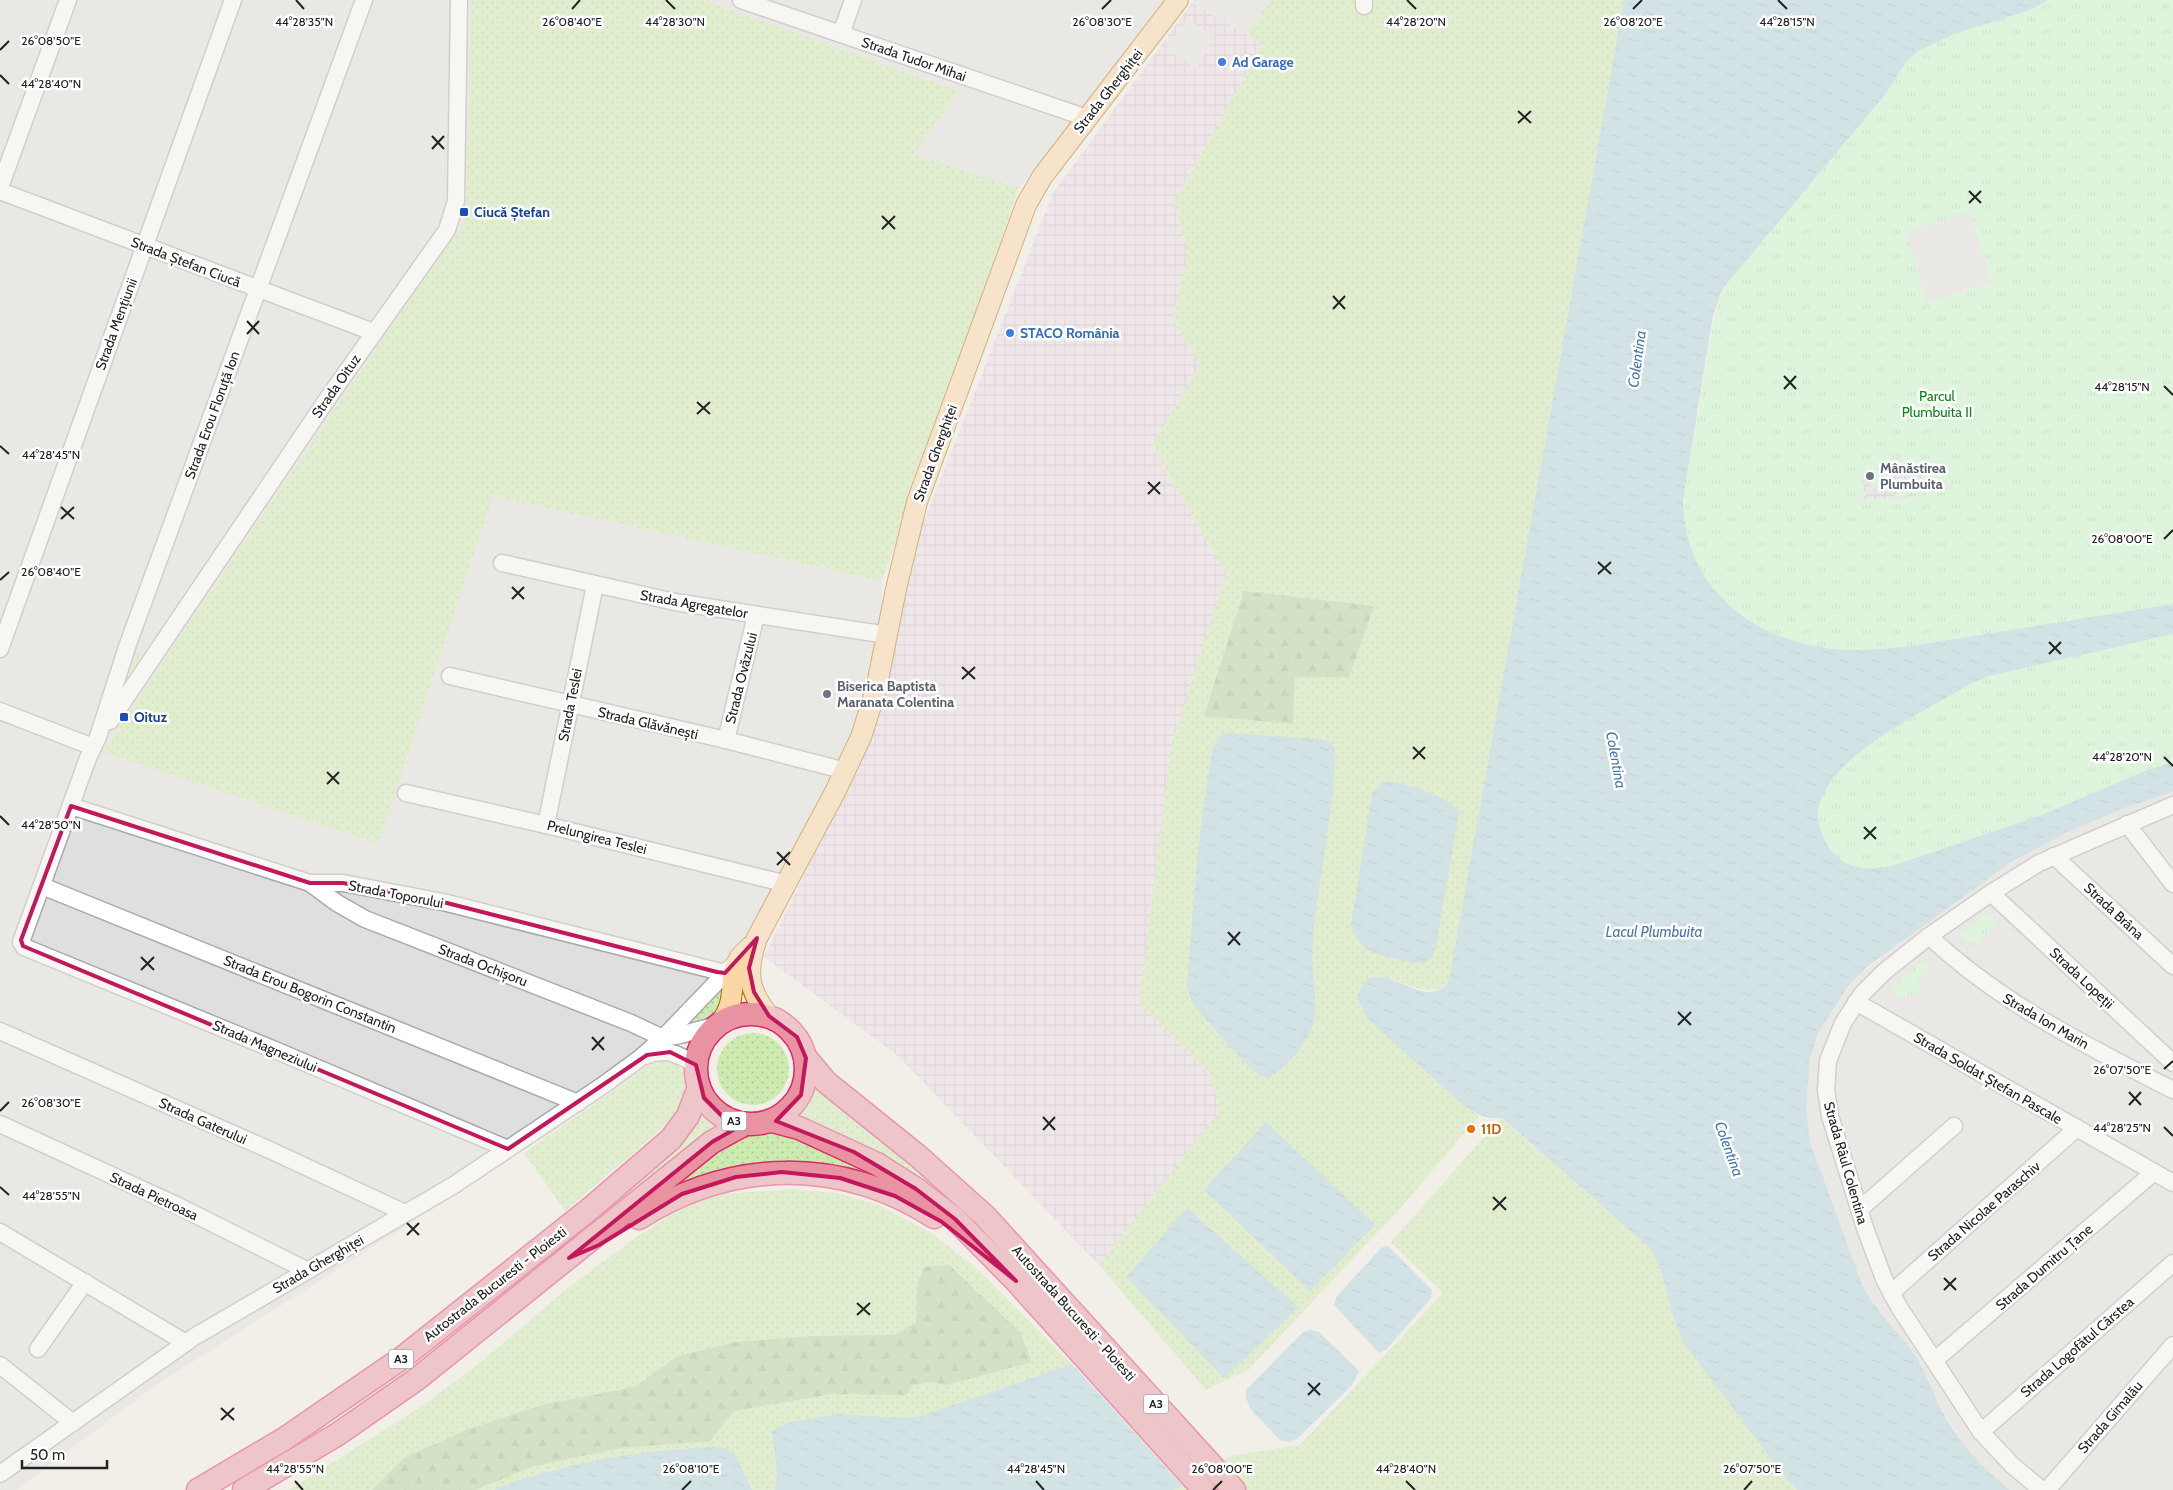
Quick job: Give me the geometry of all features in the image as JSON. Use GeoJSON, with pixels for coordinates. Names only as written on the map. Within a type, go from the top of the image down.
{"type":"FeatureCollection","features":[{"type":"Feature","properties":{"kind":"highway","name":"A3"},"geometry":{"type":"LineString","coordinates":[[772,1121],[783,1115],[801,1095],[806,1082],[806,1058],[803,1047],[793,1032],[780,1021],[770,1016],[745,1013],[719,1023],[702,1043],[697,1076],[704,1098],[717,1112],[733,1121],[745,1124],[772,1121],[786,1124],[825,1139],[895,1175],[955,1219],[1016,1281],[1070,1324]]}},
{"type":"Feature","properties":{"kind":"highway","name":"Autostrada Bucuresti - Ploiesti"},"geometry":{"type":"LineString","coordinates":[[806,1058],[826,1082],[951,1184],[984,1216],[1204,1490]]}},
{"type":"Feature","properties":{"kind":"highway","name":"Autostrada Bucuresti - Ploiesti"},"geometry":{"type":"LineString","coordinates":[[198,1490],[292,1434],[402,1358],[591,1208],[678,1132],[688,1116],[697,1076]]}},
{"type":"Feature","properties":{"kind":"highway","name":"A3"},"geometry":{"type":"LineString","coordinates":[[561,1265],[712,1142],[745,1124]]}},
{"type":"Feature","properties":{"kind":"highway"},"geometry":{"type":"LineString","coordinates":[[561,1265],[599,1245],[636,1219],[682,1194],[712,1182],[736,1177],[782,1172],[840,1178],[870,1186],[895,1196],[942,1222],[1016,1281]]}},
{"type":"Feature","properties":{"kind":"highway","name":"Autostrada Bucuresti - Ploiesti"},"geometry":{"type":"LineString","coordinates":[[244,1490],[338,1434],[391,1398],[561,1265]]}},
{"type":"Feature","properties":{"kind":"highway","name":"Autostrada Bucuresti - Ploiesti"},"geometry":{"type":"LineString","coordinates":[[1070,1324],[1234,1490]]}},
{"type":"Feature","properties":{"kind":"main road","name":"Strada Gherghiței"},"geometry":{"type":"LineString","coordinates":[[770,1016],[758,1001],[749,974],[750,958],[757,938],[787,884],[862,737],[872,707],[917,502],[1019,224],[1036,186],[1178,0]]}},
{"type":"Feature","properties":{"kind":"main road","name":"Strada Gherghiței"},"geometry":{"type":"LineString","coordinates":[[719,1023],[732,1003],[734,972],[732,966],[757,938]]}},
{"type":"Feature","properties":{"kind":"street"},"geometry":{"type":"LineString","coordinates":[[0,187],[68,0]]}},
{"type":"Feature","properties":{"kind":"street","name":"Strada Mențiunii"},"geometry":{"type":"LineString","coordinates":[[0,649],[233,0]]}},
{"type":"Feature","properties":{"kind":"street","name":"Strada Erou Floruță Ion"},"geometry":{"type":"LineString","coordinates":[[96,742],[128,644],[364,0]]}},
{"type":"Feature","properties":{"kind":"street","name":"Strada Oituz"},"geometry":{"type":"LineString","coordinates":[[96,742],[373,332],[442,239],[454,213],[456,202],[459,0]]}},
{"type":"Feature","properties":{"kind":"street","name":"Strada Tudor Mihai"},"geometry":{"type":"LineString","coordinates":[[741,0],[1087,118]]}},
{"type":"Feature","properties":{"kind":"street"},"geometry":{"type":"LineString","coordinates":[[841,34],[853,0]]}},
{"type":"Feature","properties":{"kind":"street","name":"Strada Ștefan Ciucă"},"geometry":{"type":"LineString","coordinates":[[0,191],[373,332]]}},
{"type":"Feature","properties":{"kind":"street","name":"Strada Agregatelor"},"geometry":{"type":"LineString","coordinates":[[502,563],[675,602],[887,635]]}},
{"type":"Feature","properties":{"kind":"street","name":"Strada Teslei"},"geometry":{"type":"LineString","coordinates":[[546,825],[595,584]]}},
{"type":"Feature","properties":{"kind":"street","name":"Strada Ovăzului"},"geometry":{"type":"LineString","coordinates":[[726,740],[756,615]]}},
{"type":"Feature","properties":{"kind":"street","name":"Strada Glăvănești"},"geometry":{"type":"LineString","coordinates":[[450,676],[726,740],[846,771]]}},
{"type":"Feature","properties":{"kind":"street"},"geometry":{"type":"LineString","coordinates":[[0,711],[96,742],[42,886]]}},
{"type":"Feature","properties":{"kind":"street","name":"Prelungirea Teslei"},"geometry":{"type":"LineString","coordinates":[[406,793],[787,884]]}},
{"type":"Feature","properties":{"kind":"street","name":"Strada Râul Colentina"},"geometry":{"type":"LineString","coordinates":[[2042,1490],[2007,1460],[1981,1432],[1891,1293],[1877,1264],[1834,1132],[1826,1090],[1828,1061],[1843,1023],[1856,1002],[1884,972],[1929,936],[1991,892],[2054,856],[2173,805]]}},
{"type":"Feature","properties":{"kind":"street","name":"Strada Toporului"},"geometry":{"type":"LineString","coordinates":[[71,806],[310,883],[343,883],[443,902],[732,966]]}},
{"type":"Feature","properties":{"kind":"street"},"geometry":{"type":"LineString","coordinates":[[2127,824],[2173,884]]}},
{"type":"Feature","properties":{"kind":"street","name":"Strada Brâna"},"geometry":{"type":"LineString","coordinates":[[2054,856],[2173,966]]}},
{"type":"Feature","properties":{"kind":"street","name":"Strada Ochișoru"},"geometry":{"type":"LineString","coordinates":[[310,883],[337,903],[365,919],[636,1025],[663,1038]]}},
{"type":"Feature","properties":{"kind":"street","name":"Strada Magneziului"},"geometry":{"type":"LineString","coordinates":[[42,886],[21,940],[22,945],[508,1149]]}},
{"type":"Feature","properties":{"kind":"street","name":"Strada Erou Bogorin Constantin"},"geometry":{"type":"LineString","coordinates":[[42,886],[578,1103]]}},
{"type":"Feature","properties":{"kind":"street","name":"Strada Lopeții"},"geometry":{"type":"LineString","coordinates":[[1991,892],[2173,1063]]}},
{"type":"Feature","properties":{"kind":"street","name":"Strada Ion Marin"},"geometry":{"type":"LineString","coordinates":[[1929,936],[1970,971],[2020,1007],[2173,1090]]}},
{"type":"Feature","properties":{"kind":"street","name":"Strada Gherghiței"},"geometry":{"type":"LineString","coordinates":[[0,1474],[186,1343],[306,1270],[454,1185],[578,1103],[639,1059],[663,1038],[732,966]]}},
{"type":"Feature","properties":{"kind":"street","name":"Strada Soldat Ștefan Pascale"},"geometry":{"type":"LineString","coordinates":[[1856,1002],[2173,1183]]}},
{"type":"Feature","properties":{"kind":"street","name":"Strada Gherghiței"},"geometry":{"type":"LineString","coordinates":[[663,1038],[680,1035],[719,1023]]}},
{"type":"Feature","properties":{"kind":"street","name":"Strada Gaterului"},"geometry":{"type":"LineString","coordinates":[[0,1031],[272,1151],[405,1213]]}},
{"type":"Feature","properties":{"kind":"street","name":"Strada Gherghiței"},"geometry":{"type":"LineString","coordinates":[[639,1059],[653,1053],[665,1051],[680,1055],[697,1076]]}},
{"type":"Feature","properties":{"kind":"street","name":"Strada Pietroasa"},"geometry":{"type":"LineString","coordinates":[[0,1124],[176,1205],[306,1270]]}},
{"type":"Feature","properties":{"kind":"street"},"geometry":{"type":"LineString","coordinates":[[1859,1210],[1954,1126]]}},
{"type":"Feature","properties":{"kind":"street","name":"Strada Nicolae Paraschiv"},"geometry":{"type":"LineString","coordinates":[[1891,1293],[2077,1128]]}},
{"type":"Feature","properties":{"kind":"street","name":"Strada Dumitru Țane"},"geometry":{"type":"LineString","coordinates":[[1935,1360],[2153,1173]]}},
{"type":"Feature","properties":{"kind":"street"},"geometry":{"type":"LineString","coordinates":[[0,1232],[186,1343]]}},
{"type":"Feature","properties":{"kind":"street","name":"Strada Logofătul Cârstea"},"geometry":{"type":"LineString","coordinates":[[1981,1432],[2173,1263]]}},
{"type":"Feature","properties":{"kind":"street"},"geometry":{"type":"LineString","coordinates":[[38,1349],[85,1282]]}},
{"type":"Feature","properties":{"kind":"street","name":"Strada Gimalău"},"geometry":{"type":"LineString","coordinates":[[2047,1490],[2173,1345]]}},
{"type":"Feature","properties":{"kind":"street"},"geometry":{"type":"LineString","coordinates":[[0,1364],[73,1423]]}},
{"type":"Feature","properties":{"kind":"highlighted area"},"geometry":{"type":"Polygon","coordinates":[[[71,806],[310,883],[343,883],[443,902],[717,972],[725,973],[757,938],[749,968],[754,992],[769,1016],[797,1037],[806,1058],[801,1095],[776,1121],[854,1152],[916,1189],[955,1219],[1016,1281],[942,1222],[895,1196],[840,1178],[782,1172],[736,1177],[682,1194],[599,1245],[569,1258],[712,1142],[742,1125],[722,1116],[704,1098],[696,1065],[670,1052],[647,1055],[508,1149],[23,946],[21,940],[71,806]]]}},
{"type":"Feature","properties":{"kind":"shaded area"},"geometry":{"type":"Polygon","coordinates":[[[0,0],[1171,0],[1019,188],[904,494],[882,581],[880,651],[863,722],[743,949],[673,1023],[662,1059],[542,1139],[156,1385],[16,1490],[0,1490],[0,0]]]}},
{"type":"Feature","properties":{"kind":"shaded area"},"geometry":{"type":"Polygon","coordinates":[[[1194,0],[1270,0],[1246,34],[1192,3],[1194,0]]]}},
{"type":"Feature","properties":{"kind":"shaded area"},"geometry":{"type":"Polygon","coordinates":[[[1192,3],[1246,34],[1262,46],[1174,202],[1188,254],[1172,319],[1200,364],[1152,447],[1226,574],[1139,1002],[1209,1073],[1220,1110],[1099,1265],[897,1055],[764,957],[851,779],[887,690],[914,547],[1053,193],[1192,3]]]}},
{"type":"Feature","properties":{"kind":"shaded area"},"geometry":{"type":"Polygon","coordinates":[[[1187,20],[1215,36],[1196,69],[1165,49],[1187,20]]]}},
{"type":"Feature","properties":{"kind":"shaded area"},"geometry":{"type":"Polygon","coordinates":[[[1969,212],[1992,282],[1928,303],[1905,233],[1969,212]]]}},
{"type":"Feature","properties":{"kind":"shaded area"},"geometry":{"type":"Polygon","coordinates":[[[1943,460],[1945,468],[1921,474],[1930,492],[1951,486],[1947,468],[1953,488],[1929,493],[1927,488],[1927,494],[1922,495],[1920,490],[1920,495],[1908,498],[1862,499],[1866,495],[1865,491],[1860,490],[1867,482],[1879,493],[1882,490],[1886,492],[1889,488],[1887,479],[1900,465],[1908,465],[1913,469],[1943,460]],[[1914,476],[1909,484],[1899,485],[1898,491],[1892,498],[1918,494],[1917,482],[1919,482],[1917,476],[1914,476]]]}},
{"type":"Feature","properties":{"kind":"shaded area"},"geometry":{"type":"Polygon","coordinates":[[[2173,792],[2173,1490],[2010,1490],[1966,1449],[1942,1409],[1922,1366],[1874,1305],[1862,1284],[1810,1142],[1806,1110],[1810,1058],[1818,1033],[1857,976],[2001,868],[2070,831],[2127,807],[2173,792]]]}},
{"type":"Feature","properties":{"kind":"green space"},"geometry":{"type":"Polygon","coordinates":[[[471,0],[702,0],[959,91],[914,154],[1019,188],[882,581],[493,496],[378,844],[102,752],[392,325],[463,224],[466,209],[471,0]]]}},
{"type":"Feature","properties":{"kind":"green space"},"geometry":{"type":"Polygon","coordinates":[[[1270,0],[1624,0],[1449,980],[1444,988],[1432,990],[1420,989],[1388,978],[1378,977],[1369,981],[1360,989],[1464,1106],[1479,1116],[1398,1211],[1248,1370],[1206,1390],[1099,1265],[1220,1110],[1209,1073],[1139,1002],[1171,746],[1226,574],[1152,446],[1200,364],[1172,319],[1188,254],[1174,202],[1262,46],[1246,34],[1270,0]]]}},
{"type":"Feature","properties":{"kind":"green space","name":"Parcul Plumbuita II"},"geometry":{"type":"Polygon","coordinates":[[[2048,0],[2173,0],[2173,604],[1885,649],[1825,648],[1796,642],[1770,632],[1746,618],[1725,601],[1708,581],[1694,557],[1686,530],[1683,500],[1717,303],[1729,281],[1884,96],[1906,62],[1918,51],[1954,34],[2030,10],[2048,0]]]}},
{"type":"Feature","properties":{"kind":"green space"},"geometry":{"type":"Polygon","coordinates":[[[1244,591],[1374,606],[1349,677],[1295,677],[1293,724],[1204,716],[1244,591]]]}},
{"type":"Feature","properties":{"kind":"green space"},"geometry":{"type":"Polygon","coordinates":[[[2173,634],[2173,762],[2142,772],[2042,815],[1889,867],[1855,867],[1841,860],[1828,846],[1820,829],[1818,811],[1821,799],[1829,784],[1840,770],[1867,746],[1899,725],[1965,687],[1989,676],[2173,634]]]}},
{"type":"Feature","properties":{"kind":"green space"},"geometry":{"type":"Polygon","coordinates":[[[136,652],[146,657],[128,682],[126,681],[136,652]]]}},
{"type":"Feature","properties":{"kind":"green space"},"geometry":{"type":"Polygon","coordinates":[[[1987,913],[1997,923],[1973,947],[1959,935],[1987,913]]]}},
{"type":"Feature","properties":{"kind":"green space"},"geometry":{"type":"Polygon","coordinates":[[[1923,960],[1931,969],[1916,983],[1924,991],[1901,999],[1891,989],[1923,960]]]}},
{"type":"Feature","properties":{"kind":"green space"},"geometry":{"type":"Polygon","coordinates":[[[727,980],[719,1014],[705,1020],[680,1025],[727,980]]]}},
{"type":"Feature","properties":{"kind":"green space"},"geometry":{"type":"Polygon","coordinates":[[[746,1033],[760,1033],[779,1043],[789,1062],[789,1076],[779,1095],[760,1105],[746,1105],[727,1095],[717,1076],[717,1062],[727,1043],[746,1033]]]}},
{"type":"Feature","properties":{"kind":"green space"},"geometry":{"type":"Polygon","coordinates":[[[662,1059],[675,1062],[686,1075],[687,1091],[673,1116],[657,1133],[565,1211],[524,1153],[662,1059]]]}},
{"type":"Feature","properties":{"kind":"green space"},"geometry":{"type":"Polygon","coordinates":[[[817,1089],[930,1178],[1012,1257],[796,1120],[806,1111],[817,1089]]]}},
{"type":"Feature","properties":{"kind":"green space"},"geometry":{"type":"Polygon","coordinates":[[[701,1107],[709,1117],[724,1127],[552,1258],[548,1255],[701,1107]]]}},
{"type":"Feature","properties":{"kind":"green space"},"geometry":{"type":"Polygon","coordinates":[[[1501,1118],[1651,1249],[1661,1272],[1675,1322],[1685,1345],[1780,1471],[1797,1490],[1173,1490],[1231,1456],[1300,1445],[1443,1293],[1391,1242],[1501,1118]]]}},
{"type":"Feature","properties":{"kind":"green space"},"geometry":{"type":"Polygon","coordinates":[[[777,1131],[812,1140],[931,1207],[804,1167],[647,1205],[715,1147],[742,1134],[753,1136],[777,1131]]]}},
{"type":"Feature","properties":{"kind":"green space"},"geometry":{"type":"Polygon","coordinates":[[[793,1189],[837,1193],[879,1205],[931,1233],[973,1265],[1072,1364],[917,1417],[880,1417],[772,1431],[777,1472],[775,1490],[752,1490],[735,1454],[700,1449],[678,1449],[623,1456],[554,1469],[493,1490],[289,1490],[419,1408],[482,1361],[569,1287],[635,1238],[676,1212],[722,1194],[793,1189]]]}},
{"type":"Feature","properties":{"kind":"green space"},"geometry":{"type":"Polygon","coordinates":[[[949,1265],[1020,1332],[1032,1362],[946,1385],[932,1382],[913,1385],[906,1395],[832,1394],[734,1411],[710,1441],[620,1448],[531,1467],[475,1490],[372,1490],[404,1458],[466,1430],[545,1404],[635,1387],[678,1356],[736,1342],[811,1336],[894,1335],[916,1323],[917,1284],[924,1267],[949,1265]]]}},
{"type":"Feature","properties":{"kind":"water","name":"Lacul Plumbuita"},"geometry":{"type":"Polygon","coordinates":[[[1624,0],[2048,0],[2030,10],[1954,34],[1918,51],[1906,62],[1884,96],[1729,281],[1721,292],[1713,315],[1683,500],[1686,530],[1695,557],[1708,581],[1725,601],[1746,618],[1770,632],[1796,642],[1825,648],[1855,650],[1905,647],[2173,604],[2173,634],[1989,676],[1958,691],[1883,735],[1853,758],[1829,784],[1819,805],[1818,817],[1822,835],[1834,854],[1855,867],[1889,867],[2042,815],[2142,772],[2173,762],[2173,792],[2127,807],[2070,831],[2011,862],[1867,967],[1850,984],[1818,1033],[1810,1058],[1806,1110],[1810,1142],[1862,1284],[1879,1311],[1917,1358],[1941,1409],[1955,1432],[1980,1463],[2010,1490],[1797,1490],[1780,1471],[1685,1345],[1675,1322],[1661,1272],[1651,1249],[1502,1118],[1482,1116],[1464,1106],[1368,1019],[1357,998],[1362,985],[1369,979],[1378,977],[1387,978],[1428,992],[1444,988],[1449,980],[1624,0]]]}},
{"type":"Feature","properties":{"kind":"water"},"geometry":{"type":"Polygon","coordinates":[[[1231,733],[1315,739],[1328,741],[1335,748],[1332,799],[1317,900],[1312,951],[1315,999],[1314,1018],[1309,1034],[1300,1048],[1282,1068],[1269,1078],[1260,1076],[1237,1055],[1192,1003],[1187,986],[1198,856],[1211,758],[1213,748],[1218,739],[1223,735],[1231,733]]]}},
{"type":"Feature","properties":{"kind":"water"},"geometry":{"type":"Polygon","coordinates":[[[1387,781],[1437,796],[1454,806],[1459,812],[1435,951],[1429,961],[1420,963],[1404,961],[1369,951],[1360,943],[1351,925],[1372,794],[1380,784],[1387,781]]]}},
{"type":"Feature","properties":{"kind":"water"},"geometry":{"type":"Polygon","coordinates":[[[1266,1122],[1375,1225],[1310,1291],[1204,1190],[1266,1122]]]}},
{"type":"Feature","properties":{"kind":"water"},"geometry":{"type":"Polygon","coordinates":[[[1187,1208],[1298,1307],[1224,1378],[1126,1277],[1187,1208]]]}},
{"type":"Feature","properties":{"kind":"water"},"geometry":{"type":"Polygon","coordinates":[[[1388,1246],[1432,1290],[1431,1298],[1387,1349],[1379,1353],[1334,1305],[1337,1296],[1382,1247],[1388,1246]]]}},
{"type":"Feature","properties":{"kind":"water"},"geometry":{"type":"Polygon","coordinates":[[[1311,1330],[1319,1332],[1359,1371],[1352,1385],[1296,1440],[1288,1442],[1280,1440],[1251,1410],[1246,1398],[1246,1390],[1303,1332],[1311,1330]]]}},
{"type":"Feature","properties":{"kind":"water"},"geometry":{"type":"Polygon","coordinates":[[[1072,1364],[1182,1485],[1173,1490],[775,1490],[777,1472],[772,1431],[790,1422],[839,1414],[917,1417],[1072,1364]]]}},
{"type":"Feature","properties":{"kind":"water"},"geometry":{"type":"Polygon","coordinates":[[[719,1446],[735,1454],[752,1490],[493,1490],[531,1476],[590,1461],[650,1452],[719,1446]]]}},
{"type":"Feature","properties":{"kind":"place","name":"Ad Garage"},"geometry":{"type":"Point","coordinates":[1222,62]}},
{"type":"Feature","properties":{"kind":"place","name":"Ciucă Ștefan"},"geometry":{"type":"Point","coordinates":[464,212]}},
{"type":"Feature","properties":{"kind":"place","name":"STACO România"},"geometry":{"type":"Point","coordinates":[1010,333]}},
{"type":"Feature","properties":{"kind":"place","name":"Mânăstirea Plumbuita"},"geometry":{"type":"Point","coordinates":[1870,476]}},
{"type":"Feature","properties":{"kind":"place","name":"Biserica Baptista Maranata Colentina"},"geometry":{"type":"Point","coordinates":[827,694]}},
{"type":"Feature","properties":{"kind":"place","name":"Oituz"},"geometry":{"type":"Point","coordinates":[124,717]}},
{"type":"Feature","properties":{"kind":"place","name":"11D"},"geometry":{"type":"Point","coordinates":[1471,1129]}},
{"type":"Feature","properties":{"kind":"water label","name":"Colentina"},"geometry":{"type":"Point","coordinates":[1637,359]}},
{"type":"Feature","properties":{"kind":"water label","name":"Colentina"},"geometry":{"type":"Point","coordinates":[1616,760]}},
{"type":"Feature","properties":{"kind":"water label","name":"Colentina"},"geometry":{"type":"Point","coordinates":[1729,1149]}}]}
